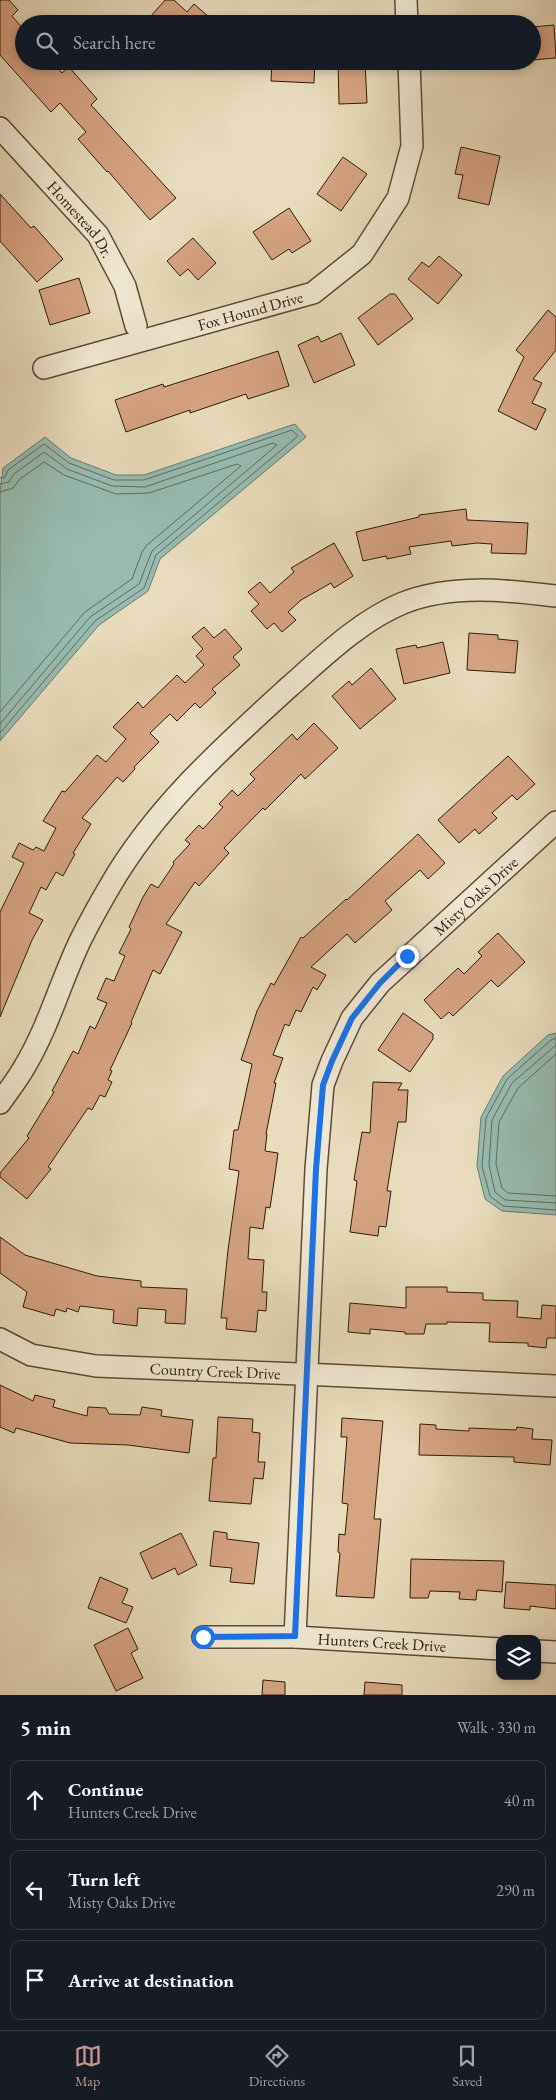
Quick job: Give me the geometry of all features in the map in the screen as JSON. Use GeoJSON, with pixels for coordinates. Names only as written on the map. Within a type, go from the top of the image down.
{"type":"FeatureCollection","features":[{"type":"Feature","properties":{"kind":"street"},"geometry":{"type":"LineString","coordinates":[[406,0],[407,15]]}},
{"type":"Feature","properties":{"kind":"street","name":"Fox Hound Drive"},"geometry":{"type":"LineString","coordinates":[[44,368],[313,293],[362,254],[398,198],[412,146],[409,70]]}},
{"type":"Feature","properties":{"kind":"street","name":"Homestead Dr."},"geometry":{"type":"LineString","coordinates":[[0,128],[98,235],[125,286],[136,326]]}},
{"type":"Feature","properties":{"kind":"street"},"geometry":{"type":"LineString","coordinates":[[0,1103],[26,1066],[53,1009],[80,940],[111,884],[144,834],[192,778],[303,675],[359,628],[403,603],[445,593],[477,590],[556,596]]}},
{"type":"Feature","properties":{"kind":"street","name":"Misty Oaks Drive"},"geometry":{"type":"LineString","coordinates":[[295,1636],[316,1169],[323,1085],[352,1018],[380,983],[556,822]]}},
{"type":"Feature","properties":{"kind":"street","name":"Country Creek Drive"},"geometry":{"type":"LineString","coordinates":[[0,1339],[31,1355],[96,1366],[556,1386]]}},
{"type":"Feature","properties":{"kind":"street","name":"Hunters Creek Drive"},"geometry":{"type":"LineString","coordinates":[[203,1637],[295,1636],[496,1648]]}},
{"type":"Feature","properties":{"kind":"street"},"geometry":{"type":"LineString","coordinates":[[541,1651],[556,1652]]}},
{"type":"Feature","properties":{"kind":"water"},"geometry":{"type":"Polygon","coordinates":[[[295,424],[306,437],[160,559],[148,591],[99,625],[0,741],[0,492],[3,468],[45,437],[71,458],[116,475],[144,475],[295,424]]]}},
{"type":"Feature","properties":{"kind":"water"},"geometry":{"type":"Polygon","coordinates":[[[556,1033],[556,1215],[502,1211],[485,1199],[477,1166],[481,1117],[503,1076],[548,1035],[556,1033]]]}},
{"type":"Feature","properties":{"kind":"building"},"geometry":{"type":"Polygon","coordinates":[[[0,0],[9,0],[18,10],[12,16],[15,20],[15,70],[60,70],[62,73],[66,70],[72,70],[97,99],[91,105],[176,198],[150,220],[78,139],[86,132],[60,103],[51,112],[0,55],[0,0]]]}},
{"type":"Feature","properties":{"kind":"building"},"geometry":{"type":"Polygon","coordinates":[[[165,0],[174,0],[187,12],[194,4],[207,15],[152,15],[165,0]]]}},
{"type":"Feature","properties":{"kind":"building"},"geometry":{"type":"Polygon","coordinates":[[[554,25],[556,58],[541,59],[541,26],[554,25]]]}},
{"type":"Feature","properties":{"kind":"building"},"geometry":{"type":"Polygon","coordinates":[[[272,70],[315,70],[314,83],[271,81],[272,70]]]}},
{"type":"Feature","properties":{"kind":"building"},"geometry":{"type":"Polygon","coordinates":[[[338,70],[365,70],[367,103],[339,104],[338,70]]]}},
{"type":"Feature","properties":{"kind":"building"},"geometry":{"type":"Polygon","coordinates":[[[461,147],[500,156],[489,205],[458,198],[463,175],[455,174],[461,147]]]}},
{"type":"Feature","properties":{"kind":"building"},"geometry":{"type":"Polygon","coordinates":[[[343,157],[367,174],[341,211],[317,194],[343,157]]]}},
{"type":"Feature","properties":{"kind":"building"},"geometry":{"type":"Polygon","coordinates":[[[0,194],[31,228],[34,226],[63,259],[37,282],[0,241],[0,194]]]}},
{"type":"Feature","properties":{"kind":"building"},"geometry":{"type":"Polygon","coordinates":[[[289,208],[311,241],[292,253],[289,249],[272,260],[253,232],[289,208]]]}},
{"type":"Feature","properties":{"kind":"building"},"geometry":{"type":"Polygon","coordinates":[[[193,238],[216,263],[198,280],[188,269],[180,276],[167,261],[193,238]]]}},
{"type":"Feature","properties":{"kind":"building"},"geometry":{"type":"Polygon","coordinates":[[[439,256],[462,275],[438,304],[408,279],[422,262],[429,267],[439,256]]]}},
{"type":"Feature","properties":{"kind":"building"},"geometry":{"type":"Polygon","coordinates":[[[79,278],[90,313],[50,325],[39,290],[79,278]]]}},
{"type":"Feature","properties":{"kind":"building"},"geometry":{"type":"Polygon","coordinates":[[[390,294],[395,294],[413,319],[378,345],[358,318],[390,294]]]}},
{"type":"Feature","properties":{"kind":"building"},"geometry":{"type":"Polygon","coordinates":[[[548,310],[556,317],[556,350],[533,379],[542,383],[532,403],[546,409],[536,430],[498,411],[524,357],[516,350],[548,310]]]}},
{"type":"Feature","properties":{"kind":"building"},"geometry":{"type":"Polygon","coordinates":[[[341,333],[355,365],[314,383],[298,345],[318,336],[321,342],[341,333]]]}},
{"type":"Feature","properties":{"kind":"building"},"geometry":{"type":"Polygon","coordinates":[[[278,351],[289,386],[248,399],[246,394],[190,413],[190,410],[126,432],[115,400],[163,384],[164,387],[278,351]]]}},
{"type":"Feature","properties":{"kind":"building"},"geometry":{"type":"Polygon","coordinates":[[[466,509],[467,520],[528,523],[526,554],[491,553],[492,544],[477,543],[452,546],[451,541],[409,547],[411,554],[387,559],[386,556],[363,561],[356,532],[419,517],[419,515],[466,509]]]}},
{"type":"Feature","properties":{"kind":"building"},"geometry":{"type":"Polygon","coordinates":[[[334,543],[353,576],[334,588],[331,583],[301,600],[288,612],[296,620],[282,632],[274,623],[267,629],[251,611],[259,604],[248,592],[260,582],[270,593],[294,572],[291,568],[334,543]]]}},
{"type":"Feature","properties":{"kind":"building"},"geometry":{"type":"Polygon","coordinates":[[[204,627],[214,638],[225,629],[242,649],[233,657],[240,665],[212,689],[216,693],[200,708],[195,703],[177,721],[170,714],[150,733],[159,742],[134,767],[135,769],[123,782],[117,777],[82,818],[91,824],[73,853],[75,854],[63,876],[56,872],[46,890],[41,887],[29,913],[43,920],[32,940],[0,1017],[0,912],[24,863],[12,857],[19,843],[33,850],[36,847],[44,851],[56,828],[43,821],[62,791],[65,792],[97,755],[106,762],[126,739],[113,727],[138,702],[143,708],[177,675],[185,683],[204,665],[196,656],[203,649],[192,637],[204,627]]]}},
{"type":"Feature","properties":{"kind":"building"},"geometry":{"type":"Polygon","coordinates":[[[469,633],[498,635],[498,639],[518,641],[515,673],[467,670],[469,633]]]}},
{"type":"Feature","properties":{"kind":"building"},"geometry":{"type":"Polygon","coordinates":[[[443,642],[450,673],[404,684],[396,649],[416,645],[417,648],[443,642]]]}},
{"type":"Feature","properties":{"kind":"building"},"geometry":{"type":"Polygon","coordinates":[[[371,668],[396,699],[360,729],[332,696],[349,681],[352,685],[371,668]]]}},
{"type":"Feature","properties":{"kind":"building"},"geometry":{"type":"Polygon","coordinates":[[[314,723],[338,748],[305,779],[301,774],[265,810],[263,808],[224,848],[229,853],[199,886],[195,882],[166,924],[182,932],[160,974],[153,970],[132,1023],[110,1070],[112,1071],[108,1080],[112,1082],[105,1097],[100,1095],[92,1110],[88,1108],[48,1167],[51,1169],[27,1199],[0,1177],[0,1173],[29,1138],[27,1136],[54,1092],[52,1091],[73,1051],[78,1054],[90,1026],[95,1029],[107,1003],[97,999],[106,978],[114,981],[125,956],[119,953],[131,929],[129,927],[143,897],[151,884],[158,888],[174,864],[173,862],[190,844],[185,840],[199,825],[203,829],[223,807],[219,804],[232,790],[238,796],[255,779],[250,774],[292,734],[297,740],[314,723]]]}},
{"type":"Feature","properties":{"kind":"building"},"geometry":{"type":"Polygon","coordinates":[[[508,756],[535,784],[517,800],[512,795],[492,813],[497,818],[479,834],[475,829],[459,843],[438,820],[508,756]]]}},
{"type":"Feature","properties":{"kind":"building"},"geometry":{"type":"Polygon","coordinates":[[[418,834],[445,863],[428,879],[420,870],[385,901],[392,910],[355,943],[347,934],[311,967],[326,975],[317,990],[313,987],[301,1012],[296,1010],[289,1026],[285,1024],[273,1055],[283,1058],[274,1083],[276,1083],[266,1134],[265,1151],[278,1153],[270,1208],[266,1207],[263,1229],[250,1227],[248,1259],[264,1260],[262,1292],[267,1292],[266,1311],[258,1310],[256,1332],[226,1329],[227,1318],[221,1318],[239,1171],[229,1169],[234,1130],[238,1130],[252,1064],[241,1060],[257,1011],[271,983],[274,985],[301,937],[303,938],[347,900],[418,834]]]}},
{"type":"Feature","properties":{"kind":"building"},"geometry":{"type":"Polygon","coordinates":[[[498,933],[525,962],[498,987],[491,980],[453,1016],[449,1012],[441,1019],[424,1000],[458,968],[464,974],[482,956],[478,952],[498,933]]]}},
{"type":"Feature","properties":{"kind":"building"},"geometry":{"type":"Polygon","coordinates":[[[403,1013],[433,1034],[433,1039],[410,1072],[378,1050],[403,1013]]]}},
{"type":"Feature","properties":{"kind":"building"},"geometry":{"type":"Polygon","coordinates":[[[373,1082],[402,1083],[398,1090],[408,1090],[406,1122],[398,1122],[387,1191],[391,1191],[386,1227],[379,1226],[378,1236],[350,1232],[357,1181],[354,1180],[362,1132],[370,1133],[373,1082]]]}},
{"type":"Feature","properties":{"kind":"building"},"geometry":{"type":"Polygon","coordinates":[[[0,1237],[25,1255],[97,1276],[141,1281],[141,1287],[187,1289],[185,1324],[165,1323],[166,1310],[138,1308],[137,1326],[113,1323],[114,1310],[80,1306],[78,1312],[67,1308],[66,1312],[56,1309],[54,1316],[23,1307],[27,1292],[0,1273],[0,1237]]]}},
{"type":"Feature","properties":{"kind":"building"},"geometry":{"type":"Polygon","coordinates":[[[406,1287],[447,1287],[447,1292],[483,1293],[483,1300],[518,1301],[517,1317],[541,1319],[542,1305],[556,1306],[556,1338],[547,1338],[546,1348],[528,1346],[528,1343],[489,1342],[490,1323],[447,1322],[447,1324],[426,1324],[424,1334],[405,1334],[405,1332],[370,1329],[370,1334],[348,1332],[350,1303],[406,1308],[406,1287]]]}},
{"type":"Feature","properties":{"kind":"building"},"geometry":{"type":"Polygon","coordinates":[[[0,1385],[33,1401],[35,1395],[55,1400],[53,1407],[87,1416],[88,1407],[106,1408],[109,1414],[140,1415],[142,1407],[162,1410],[161,1416],[193,1420],[189,1453],[128,1445],[70,1443],[16,1428],[14,1433],[0,1427],[0,1385]]]}},
{"type":"Feature","properties":{"kind":"building"},"geometry":{"type":"Polygon","coordinates":[[[218,1417],[253,1419],[252,1432],[260,1433],[258,1462],[265,1462],[263,1479],[254,1478],[251,1504],[209,1501],[213,1458],[216,1458],[218,1417]]]}},
{"type":"Feature","properties":{"kind":"building"},"geometry":{"type":"Polygon","coordinates":[[[342,1418],[383,1421],[374,1519],[381,1519],[374,1598],[336,1596],[340,1553],[338,1552],[339,1534],[345,1535],[348,1504],[342,1503],[347,1437],[341,1437],[342,1418]]]}},
{"type":"Feature","properties":{"kind":"building"},"geometry":{"type":"Polygon","coordinates":[[[420,1424],[436,1425],[436,1429],[469,1431],[469,1428],[516,1430],[517,1427],[533,1429],[532,1439],[552,1440],[550,1465],[514,1462],[514,1457],[419,1455],[420,1424]]]}},
{"type":"Feature","properties":{"kind":"building"},"geometry":{"type":"Polygon","coordinates":[[[214,1531],[227,1533],[227,1539],[259,1543],[254,1584],[230,1582],[232,1568],[210,1566],[214,1531]]]}},
{"type":"Feature","properties":{"kind":"building"},"geometry":{"type":"Polygon","coordinates":[[[181,1533],[197,1565],[178,1575],[175,1568],[152,1579],[140,1553],[181,1533]]]}},
{"type":"Feature","properties":{"kind":"building"},"geometry":{"type":"Polygon","coordinates":[[[411,1559],[504,1561],[502,1592],[477,1590],[476,1600],[459,1599],[460,1592],[430,1591],[428,1598],[410,1598],[411,1559]]]}},
{"type":"Feature","properties":{"kind":"building"},"geometry":{"type":"Polygon","coordinates":[[[100,1577],[128,1589],[122,1603],[133,1607],[126,1623],[88,1608],[100,1577]]]}},
{"type":"Feature","properties":{"kind":"building"},"geometry":{"type":"Polygon","coordinates":[[[506,1582],[556,1585],[556,1609],[530,1606],[530,1610],[504,1608],[506,1582]]]}},
{"type":"Feature","properties":{"kind":"building"},"geometry":{"type":"Polygon","coordinates":[[[128,1628],[138,1649],[131,1653],[143,1678],[116,1691],[94,1645],[128,1628]]]}},
{"type":"Feature","properties":{"kind":"building"},"geometry":{"type":"Polygon","coordinates":[[[263,1680],[285,1682],[285,1695],[262,1695],[263,1680]]]}},
{"type":"Feature","properties":{"kind":"building"},"geometry":{"type":"Polygon","coordinates":[[[365,1682],[402,1685],[402,1695],[364,1695],[365,1682]]]}},
{"type":"Feature","properties":{"kind":"route"},"geometry":{"type":"LineString","coordinates":[[203,1637],[295,1636],[316,1169],[323,1085],[352,1018],[380,983],[407,956]]}}]}
